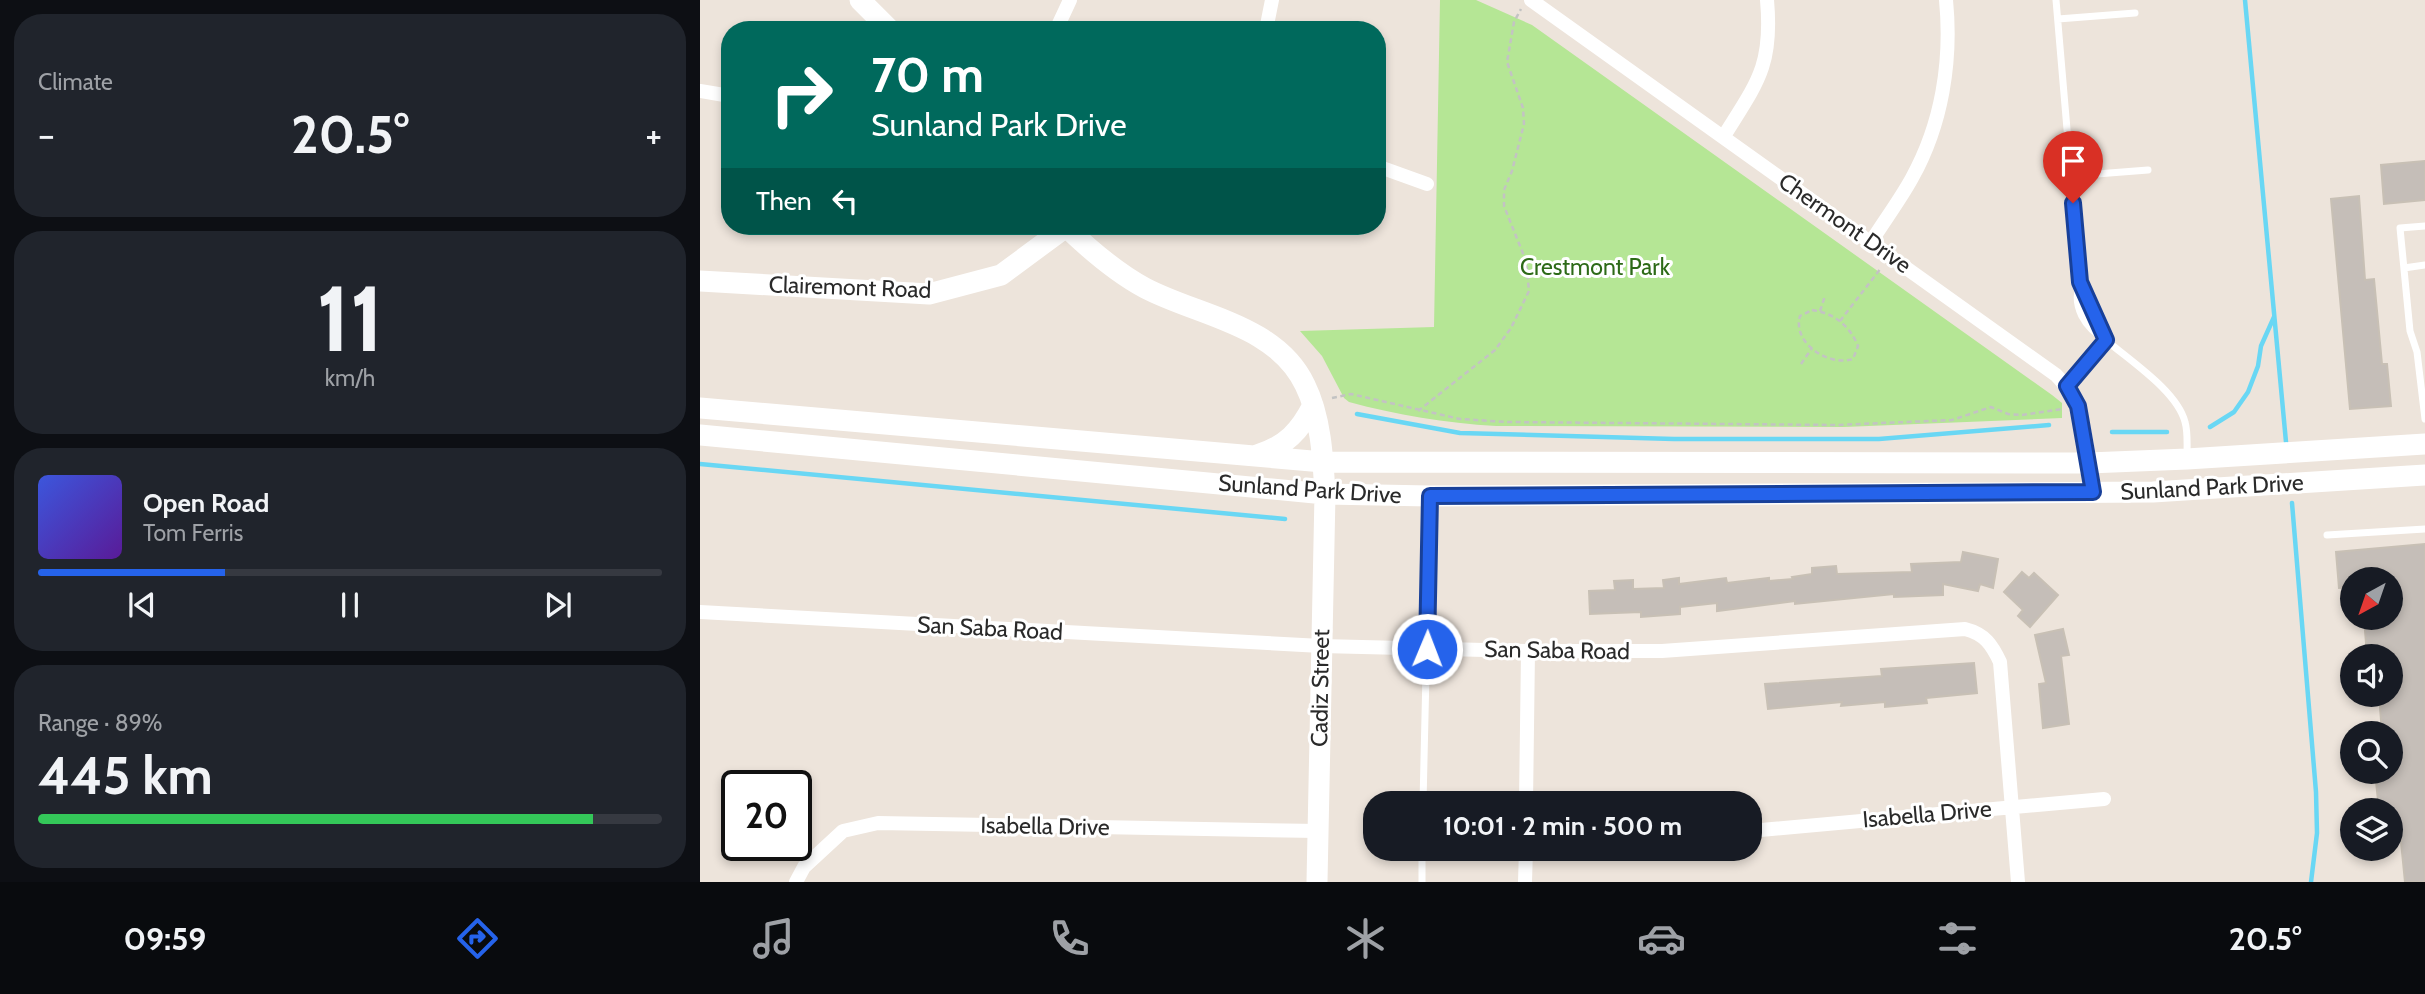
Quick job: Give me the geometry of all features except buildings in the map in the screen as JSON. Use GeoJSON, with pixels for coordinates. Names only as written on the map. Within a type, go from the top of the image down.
{"type":"FeatureCollection","features":[{"type":"Feature","properties":{"kind":"main road"},"geometry":{"type":"LineString","coordinates":[[860,0],[881,21]]}},
{"type":"Feature","properties":{"kind":"main road","name":"Clairemont Road"},"geometry":{"type":"LineString","coordinates":[[700,281],[929,294],[1001,275],[1054,235]]}},
{"type":"Feature","properties":{"kind":"main road","name":"Cadiz Street"},"geometry":{"type":"LineString","coordinates":[[1075,235],[1095,254],[1145,288],[1250,331],[1273,346],[1289,360],[1322,402],[1325,494],[1317,882]]}},
{"type":"Feature","properties":{"kind":"main road"},"geometry":{"type":"LineString","coordinates":[[1253,456],[1274,448],[1287,439],[1322,402]]}},
{"type":"Feature","properties":{"kind":"main road","name":"Sunland Park Drive"},"geometry":{"type":"LineString","coordinates":[[700,408],[1323,462],[2089,463],[2425,444]]}},
{"type":"Feature","properties":{"kind":"main road","name":"Sunland Park Drive"},"geometry":{"type":"LineString","coordinates":[[700,435],[1325,494],[1430,496],[2153,492],[2425,475]]}},
{"type":"Feature","properties":{"kind":"street"},"geometry":{"type":"LineString","coordinates":[[1060,21],[1070,0]]}},
{"type":"Feature","properties":{"kind":"street"},"geometry":{"type":"LineString","coordinates":[[1268,21],[1272,0]]}},
{"type":"Feature","properties":{"kind":"street","name":"Chermont Drive"},"geometry":{"type":"LineString","coordinates":[[1531,0],[2056,375],[2067,386],[2078,406],[2093,492]]}},
{"type":"Feature","properties":{"kind":"street"},"geometry":{"type":"LineString","coordinates":[[1724,136],[1758,82],[1766,61],[1769,41],[1767,0]]}},
{"type":"Feature","properties":{"kind":"street"},"geometry":{"type":"LineString","coordinates":[[1871,242],[1912,177],[1937,115],[1948,52],[1947,0]]}},
{"type":"Feature","properties":{"kind":"street"},"geometry":{"type":"LineString","coordinates":[[700,91],[721,94]]}},
{"type":"Feature","properties":{"kind":"street"},"geometry":{"type":"LineString","coordinates":[[1386,169],[1427,184]]}},
{"type":"Feature","properties":{"kind":"street","name":"San Saba Road"},"geometry":{"type":"LineString","coordinates":[[700,612],[1321,646],[1528,651],[1662,651],[1965,629],[1979,633],[1991,644],[2000,662],[2013,807]]}},
{"type":"Feature","properties":{"kind":"street"},"geometry":{"type":"LineString","coordinates":[[1526,791],[1528,651]]}},
{"type":"Feature","properties":{"kind":"street","name":"Isabella Drive"},"geometry":{"type":"LineString","coordinates":[[1762,830],[2104,799]]}},
{"type":"Feature","properties":{"kind":"street"},"geometry":{"type":"LineString","coordinates":[[2013,807],[2018,882]]}},
{"type":"Feature","properties":{"kind":"street","name":"Isabella Drive"},"geometry":{"type":"LineString","coordinates":[[796,882],[804,867],[843,831],[878,823],[1318,831]]}},
{"type":"Feature","properties":{"kind":"street"},"geometry":{"type":"LineString","coordinates":[[1525,882],[1526,861]]}},
{"type":"Feature","properties":{"kind":"lane"},"geometry":{"type":"LineString","coordinates":[[2056,0],[2080,282],[2106,340],[2169,394],[2180,409],[2186,423],[2187,459]]}},
{"type":"Feature","properties":{"kind":"lane"},"geometry":{"type":"LineString","coordinates":[[2058,19],[2135,13]]}},
{"type":"Feature","properties":{"kind":"lane"},"geometry":{"type":"LineString","coordinates":[[2071,176],[2148,170]]}},
{"type":"Feature","properties":{"kind":"lane"},"geometry":{"type":"LineString","coordinates":[[2425,226],[2400,228],[2410,331],[2417,352],[2425,419]]}},
{"type":"Feature","properties":{"kind":"lane"},"geometry":{"type":"LineString","coordinates":[[2404,268],[2425,265]]}},
{"type":"Feature","properties":{"kind":"lane"},"geometry":{"type":"LineString","coordinates":[[2067,386],[2106,340]]}},
{"type":"Feature","properties":{"kind":"lane"},"geometry":{"type":"LineString","coordinates":[[1423,791],[1430,496]]}},
{"type":"Feature","properties":{"kind":"lane"},"geometry":{"type":"LineString","coordinates":[[2327,534],[2425,529]]}},
{"type":"Feature","properties":{"kind":"lane"},"geometry":{"type":"LineString","coordinates":[[1422,882],[1423,861]]}},
{"type":"Feature","properties":{"kind":"path"},"geometry":{"type":"LineString","coordinates":[[1418,411],[1420,406],[1495,350],[1511,328],[1529,291],[1526,261],[1504,206],[1504,190],[1512,171],[1524,124],[1524,108],[1507,62],[1508,46],[1514,22],[1526,0]]}},
{"type":"Feature","properties":{"kind":"path"},"geometry":{"type":"LineString","coordinates":[[1840,321],[1891,256]]}},
{"type":"Feature","properties":{"kind":"path"},"geometry":{"type":"LineString","coordinates":[[1820,311],[1825,296]]}},
{"type":"Feature","properties":{"kind":"path"},"geometry":{"type":"LineString","coordinates":[[1820,311],[1840,321],[1848,328],[1858,346],[1853,359],[1840,361],[1812,348],[1803,339],[1798,325],[1800,316],[1806,312],[1820,311]]}},
{"type":"Feature","properties":{"kind":"path"},"geometry":{"type":"LineString","coordinates":[[1801,364],[1812,348]]}},
{"type":"Feature","properties":{"kind":"path"},"geometry":{"type":"LineString","coordinates":[[1322,402],[1351,394],[1460,419],[1508,422],[1837,425],[1952,420],[1991,407],[2008,414],[2022,415],[2067,409]]}},
{"type":"Feature","properties":{"kind":"green space","name":"Crestmont Park"},"geometry":{"type":"Polygon","coordinates":[[[1440,0],[1476,0],[1532,25],[2052,395],[2062,403],[2062,418],[1844,427],[1496,426],[1421,418],[1349,402],[1344,398],[1322,356],[1300,331],[1434,327],[1440,0]]]}},
{"type":"Feature","properties":{"kind":"waterway"},"geometry":{"type":"LineString","coordinates":[[2245,0],[2286,442]]}},
{"type":"Feature","properties":{"kind":"waterway"},"geometry":{"type":"LineString","coordinates":[[2210,427],[2234,412],[2248,392],[2258,366],[2261,346],[2274,317]]}},
{"type":"Feature","properties":{"kind":"waterway"},"geometry":{"type":"LineString","coordinates":[[1357,414],[1460,433],[1674,439],[1879,439],[2049,425]]}},
{"type":"Feature","properties":{"kind":"waterway"},"geometry":{"type":"LineString","coordinates":[[2112,432],[2167,432]]}},
{"type":"Feature","properties":{"kind":"waterway"},"geometry":{"type":"LineString","coordinates":[[700,464],[1285,519]]}},
{"type":"Feature","properties":{"kind":"waterway"},"geometry":{"type":"LineString","coordinates":[[2292,503],[2316,792],[2317,833],[2311,882]]}},
{"type":"Feature","properties":{"kind":"route"},"geometry":{"type":"LineString","coordinates":[[1427,649],[1430,496],[2093,492],[2078,406],[2067,386],[2106,340],[2080,282],[2073,203]]}}]}
